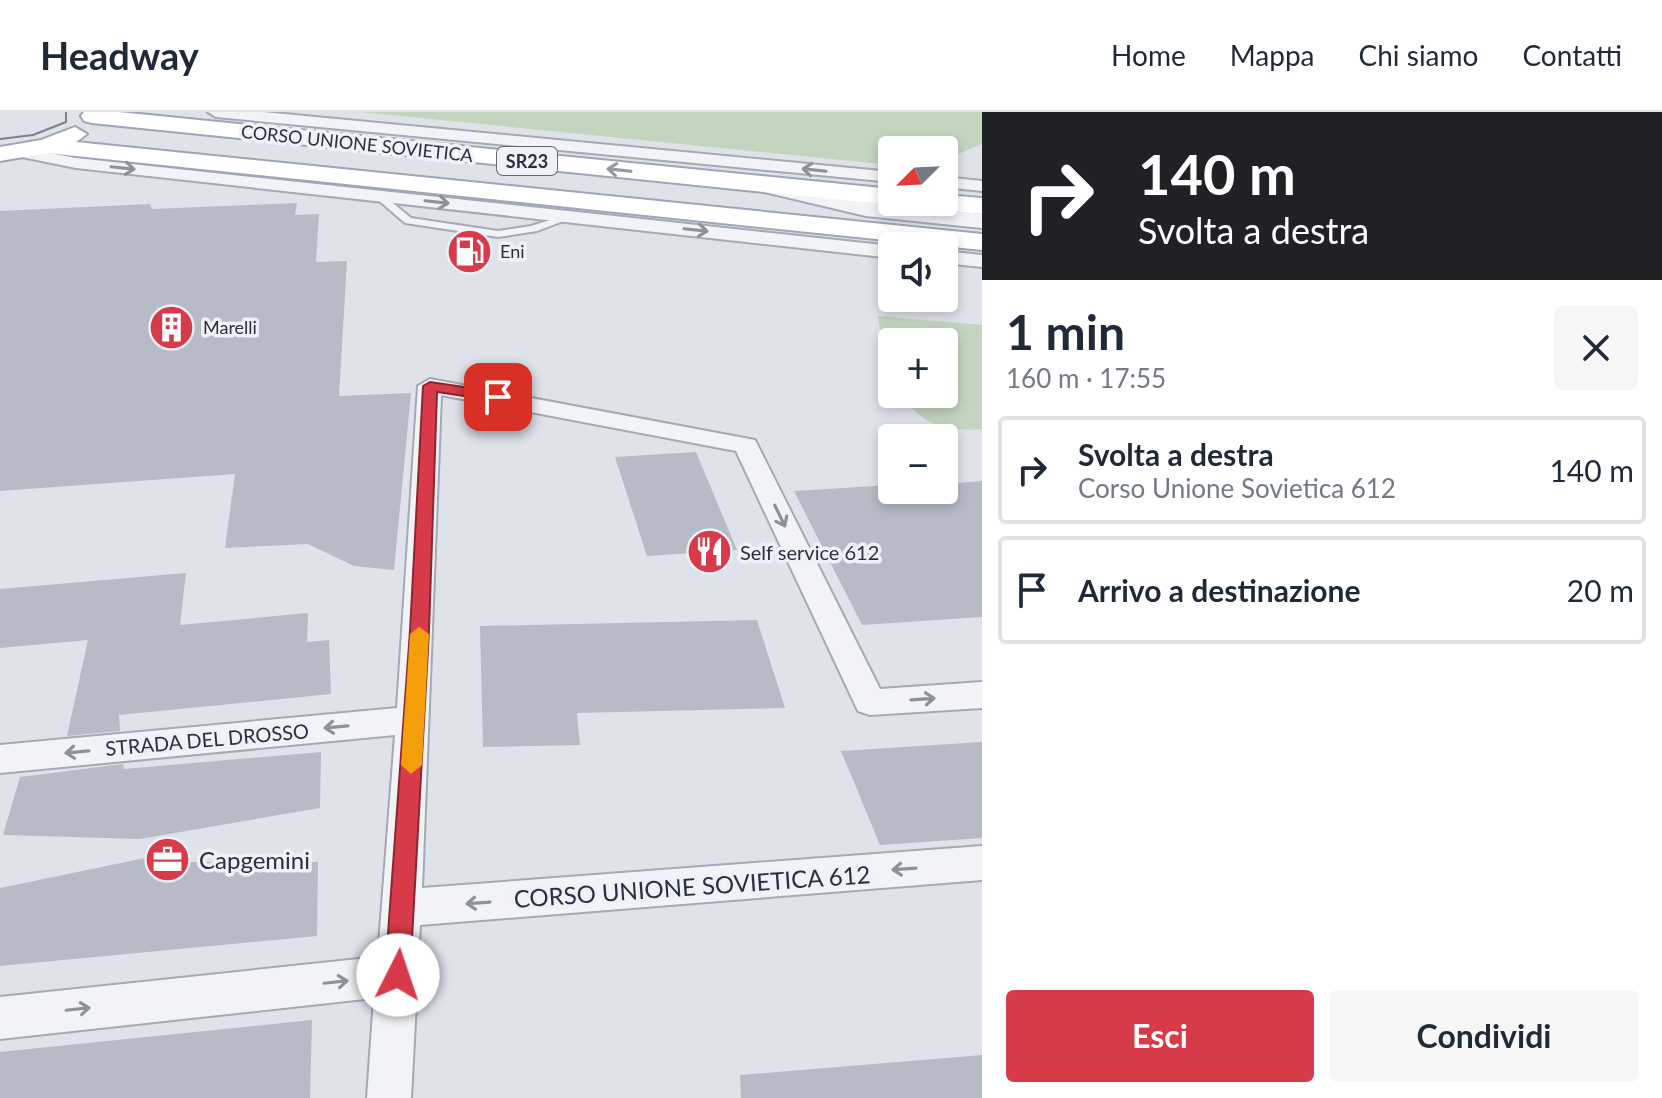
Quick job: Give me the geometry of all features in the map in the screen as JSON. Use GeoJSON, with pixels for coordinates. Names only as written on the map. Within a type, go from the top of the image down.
{"type":"FeatureCollection","features":[{"type":"Feature","properties":{"kind":"main road","name":"CORSO UNIONE SOVIETICA"},"geometry":{"type":"LineString","coordinates":[[91,114],[812,190],[878,185]]}},
{"type":"Feature","properties":{"kind":"main road","name":"SR23"},"geometry":{"type":"LineString","coordinates":[[9,153],[47,146],[82,130],[91,114]]}},
{"type":"Feature","properties":{"kind":"main road","name":"CORSO UNIONE SOVIETICA"},"geometry":{"type":"LineString","coordinates":[[47,146],[364,189],[735,216],[982,242]]}},
{"type":"Feature","properties":{"kind":"main road"},"geometry":{"type":"LineString","coordinates":[[958,204],[982,206]]}},
{"type":"Feature","properties":{"kind":"street","name":"CORSO UNIONE SOVIETICA"},"geometry":{"type":"LineString","coordinates":[[216,112],[878,183]]}},
{"type":"Feature","properties":{"kind":"street","name":"CORSO UNIONE SOVIETICA"},"geometry":{"type":"LineString","coordinates":[[9,153],[76,163],[364,189],[569,217],[878,250]]}},
{"type":"Feature","properties":{"kind":"street"},"geometry":{"type":"LineString","coordinates":[[958,183],[982,186]]}},
{"type":"Feature","properties":{"kind":"street"},"geometry":{"type":"LineString","coordinates":[[764,185],[866,209],[982,221]]}},
{"type":"Feature","properties":{"kind":"street"},"geometry":{"type":"LineString","coordinates":[[735,216],[866,209]]}},
{"type":"Feature","properties":{"kind":"street"},"geometry":{"type":"LineString","coordinates":[[958,258],[982,261]]}},
{"type":"Feature","properties":{"kind":"street"},"geometry":{"type":"LineString","coordinates":[[389,1098],[414,720],[430,386],[746,445],[870,702],[982,695]]}},
{"type":"Feature","properties":{"kind":"street","name":"STRADA DEL DROSSO"},"geometry":{"type":"LineString","coordinates":[[0,759],[414,720]]}},
{"type":"Feature","properties":{"kind":"street","name":"CORSO UNIONE SOVIETICA 612"},"geometry":{"type":"LineString","coordinates":[[402,908],[982,863]]}},
{"type":"Feature","properties":{"kind":"street"},"geometry":{"type":"LineString","coordinates":[[0,1018],[398,975]]}},
{"type":"Feature","properties":{"kind":"green space"},"geometry":{"type":"Polygon","coordinates":[[[361,112],[982,112],[982,144],[958,154],[958,136],[878,136],[878,164],[361,112]]]}},
{"type":"Feature","properties":{"kind":"green space"},"geometry":{"type":"Polygon","coordinates":[[[878,316],[982,325],[982,429],[958,429],[958,424],[936,424],[912,408],[958,408],[958,328],[880,328],[878,316]]]}},
{"type":"Feature","properties":{"kind":"building","name":"Marelli"},"geometry":{"type":"Polygon","coordinates":[[[297,203],[295,215],[319,214],[316,262],[347,261],[339,396],[411,393],[394,570],[354,566],[308,544],[225,548],[235,474],[0,491],[0,211],[150,204],[152,209],[297,203]]]}},
{"type":"Feature","properties":{"kind":"building"},"geometry":{"type":"Polygon","coordinates":[[[696,452],[737,550],[647,556],[615,457],[696,452]]]}},
{"type":"Feature","properties":{"kind":"building"},"geometry":{"type":"Polygon","coordinates":[[[982,481],[982,617],[862,625],[794,491],[878,486],[878,504],[958,504],[958,483],[982,481]]]}},
{"type":"Feature","properties":{"kind":"building"},"geometry":{"type":"Polygon","coordinates":[[[186,573],[180,625],[308,613],[307,642],[329,640],[331,694],[119,715],[120,731],[67,736],[88,640],[0,648],[0,589],[186,573]]]}},
{"type":"Feature","properties":{"kind":"building"},"geometry":{"type":"Polygon","coordinates":[[[757,620],[785,708],[577,713],[580,745],[483,747],[480,626],[757,620]]]}},
{"type":"Feature","properties":{"kind":"building"},"geometry":{"type":"Polygon","coordinates":[[[982,742],[982,838],[880,845],[841,751],[982,742]]]}},
{"type":"Feature","properties":{"kind":"building"},"geometry":{"type":"Polygon","coordinates":[[[321,752],[320,808],[140,839],[3,835],[20,777],[123,764],[124,769],[321,752]]]}},
{"type":"Feature","properties":{"kind":"building"},"geometry":{"type":"Polygon","coordinates":[[[145,858],[145,862],[318,862],[317,936],[0,966],[0,888],[145,858]]]}},
{"type":"Feature","properties":{"kind":"building"},"geometry":{"type":"Polygon","coordinates":[[[312,1020],[310,1098],[0,1098],[0,1052],[312,1020]]]}},
{"type":"Feature","properties":{"kind":"building"},"geometry":{"type":"Polygon","coordinates":[[[982,1055],[982,1098],[741,1098],[740,1075],[982,1055]]]}},
{"type":"Feature","properties":{"kind":"tram line"},"geometry":{"type":"LineString","coordinates":[[0,139],[33,135],[66,122],[66,112]]}},
{"type":"Feature","properties":{"kind":"slow traffic"},"geometry":{"type":"LineString","coordinates":[[411,765],[419,634]]}},
{"type":"Feature","properties":{"kind":"place","name":"Eni"},"geometry":{"type":"Point","coordinates":[469,251]}},
{"type":"Feature","properties":{"kind":"place","name":"Marelli"},"geometry":{"type":"Point","coordinates":[172,327]}},
{"type":"Feature","properties":{"kind":"place","name":"Self service 612"},"geometry":{"type":"Point","coordinates":[709,552]}},
{"type":"Feature","properties":{"kind":"place","name":"Capgemini"},"geometry":{"type":"Point","coordinates":[168,859]}},
{"type":"Feature","properties":{"kind":"route"},"geometry":{"type":"LineString","coordinates":[[398,975],[430,386],[498,397]]}}]}
